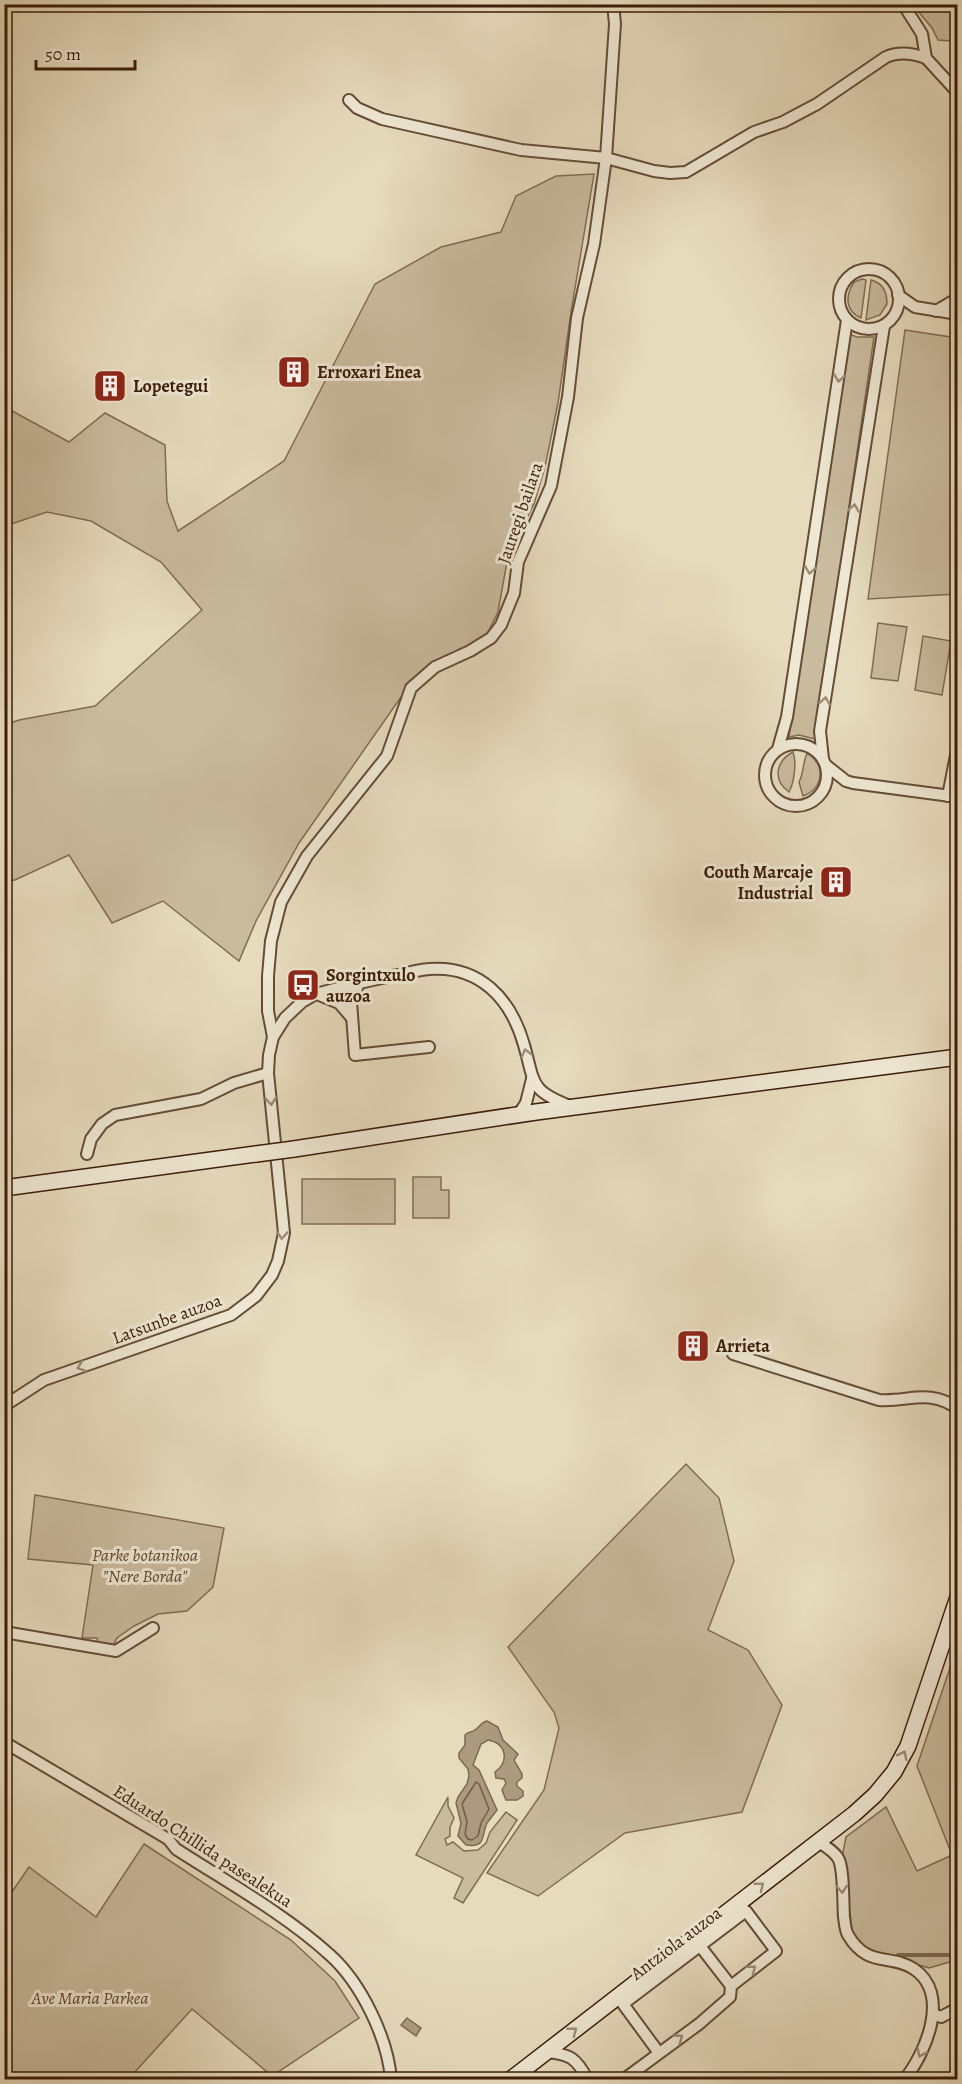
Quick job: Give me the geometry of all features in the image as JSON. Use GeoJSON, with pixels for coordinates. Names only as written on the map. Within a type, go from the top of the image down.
{"type":"FeatureCollection","features":[{"type":"Feature","properties":{"kind":"main road"},"geometry":{"type":"LineString","coordinates":[[4,1188],[294,1149],[574,1107],[957,1057]]}},
{"type":"Feature","properties":{"kind":"main road"},"geometry":{"type":"LineString","coordinates":[[510,2079],[875,1795],[894,1772],[908,1746],[957,1598]]}},
{"type":"Feature","properties":{"kind":"street","name":"Jauregi bailara"},"geometry":{"type":"LineString","coordinates":[[273,1037],[267,1011],[268,976],[271,941],[281,902],[307,856],[387,756],[411,688],[435,667],[470,651],[491,638],[501,625],[514,593],[519,562],[550,486],[568,397],[577,318],[594,244],[606,158],[615,24],[613,4]]}},
{"type":"Feature","properties":{"kind":"street"},"geometry":{"type":"LineString","coordinates":[[903,4],[922,34],[926,58]]}},
{"type":"Feature","properties":{"kind":"street"},"geometry":{"type":"LineString","coordinates":[[349,100],[357,108],[382,119],[521,150],[606,158],[670,174],[686,172],[754,132],[783,122],[818,104],[895,53],[915,54],[926,58],[957,93]]}},
{"type":"Feature","properties":{"kind":"street"},"geometry":{"type":"LineString","coordinates":[[861,270],[875,270],[885,274],[893,281],[898,295],[899,302],[894,315],[884,326],[875,329],[855,326],[847,320],[839,303],[844,283],[851,275],[861,270]]}},
{"type":"Feature","properties":{"kind":"street"},"geometry":{"type":"LineString","coordinates":[[898,295],[915,308]]}},
{"type":"Feature","properties":{"kind":"street"},"geometry":{"type":"LineString","coordinates":[[936,311],[957,298]]}},
{"type":"Feature","properties":{"kind":"street"},"geometry":{"type":"LineString","coordinates":[[894,315],[915,308],[957,315]]}},
{"type":"Feature","properties":{"kind":"street"},"geometry":{"type":"LineString","coordinates":[[778,749],[787,717],[847,320]]}},
{"type":"Feature","properties":{"kind":"street"},"geometry":{"type":"LineString","coordinates":[[822,792],[828,778],[820,731],[884,326]]}},
{"type":"Feature","properties":{"kind":"street"},"geometry":{"type":"LineString","coordinates":[[846,781],[822,792],[812,802],[791,805],[774,796],[765,778],[770,758],[778,749],[788,744],[802,744],[813,748],[825,763],[846,781],[953,797],[957,745]]}},
{"type":"Feature","properties":{"kind":"street"},"geometry":{"type":"LineString","coordinates":[[273,1037],[285,1017],[302,1002],[316,994],[428,969],[450,969],[472,975],[504,1000],[515,1018],[532,1079],[545,1094],[574,1107]]}},
{"type":"Feature","properties":{"kind":"street"},"geometry":{"type":"LineString","coordinates":[[360,983],[351,1002],[355,1055],[429,1047]]}},
{"type":"Feature","properties":{"kind":"street"},"geometry":{"type":"LineString","coordinates":[[316,994],[339,1003],[351,1017]]}},
{"type":"Feature","properties":{"kind":"street","name":"Latsunbe auzoa"},"geometry":{"type":"LineString","coordinates":[[4,1406],[44,1380],[231,1315],[256,1296],[272,1275],[279,1261],[284,1233],[268,1073],[273,1037]]}},
{"type":"Feature","properties":{"kind":"street"},"geometry":{"type":"LineString","coordinates":[[87,1155],[91,1139],[102,1124],[116,1115],[201,1099],[234,1083],[268,1073]]}},
{"type":"Feature","properties":{"kind":"street"},"geometry":{"type":"LineString","coordinates":[[518,1115],[526,1103],[532,1079]]}},
{"type":"Feature","properties":{"kind":"street"},"geometry":{"type":"LineString","coordinates":[[733,1354],[879,1400],[895,1401],[920,1396],[949,1402],[957,1409]]}},
{"type":"Feature","properties":{"kind":"street"},"geometry":{"type":"LineString","coordinates":[[4,1632],[116,1651],[153,1628]]}},
{"type":"Feature","properties":{"kind":"street","name":"Eduardo Chillida pasealekua"},"geometry":{"type":"LineString","coordinates":[[4,1742],[168,1839],[176,1849],[289,1923],[331,1956],[349,1977],[372,2016],[383,2042],[392,2079]]}},
{"type":"Feature","properties":{"kind":"street"},"geometry":{"type":"LineString","coordinates":[[818,1841],[831,1849],[840,1860],[847,1933],[860,1950],[876,1959],[912,1968],[924,1977],[930,1992],[933,2014],[923,2052],[904,2079]]}},
{"type":"Feature","properties":{"kind":"street","name":"Antziola auzoa"},"geometry":{"type":"LineString","coordinates":[[746,1911],[776,1951],[731,1986],[730,1997],[699,2024],[659,2053],[623,2004],[746,1911]]}},
{"type":"Feature","properties":{"kind":"street"},"geometry":{"type":"LineString","coordinates":[[700,1946],[731,1986]]}},
{"type":"Feature","properties":{"kind":"street"},"geometry":{"type":"LineString","coordinates":[[933,2014],[942,2016],[957,2008]]}},
{"type":"Feature","properties":{"kind":"street"},"geometry":{"type":"LineString","coordinates":[[545,2052],[570,2056],[578,2062],[588,2079]]}},
{"type":"Feature","properties":{"kind":"street"},"geometry":{"type":"LineString","coordinates":[[623,2079],[659,2053]]}},
{"type":"Feature","properties":{"kind":"green space"},"geometry":{"type":"Polygon","coordinates":[[[913,5],[957,5],[957,36],[952,41],[938,40],[932,28],[913,5]]]}},
{"type":"Feature","properties":{"kind":"green space"},"geometry":{"type":"Polygon","coordinates":[[[594,174],[558,403],[545,467],[534,504],[508,556],[498,612],[487,634],[408,687],[299,843],[256,921],[239,961],[163,901],[112,923],[69,855],[15,880],[5,881],[5,725],[19,720],[95,706],[202,610],[161,562],[91,521],[47,512],[5,526],[5,407],[69,442],[105,413],[165,445],[167,501],[178,531],[284,461],[375,284],[441,247],[501,232],[516,196],[556,176],[594,174]]]}},
{"type":"Feature","properties":{"kind":"green space"},"geometry":{"type":"Polygon","coordinates":[[[866,280],[861,318],[849,307],[848,298],[854,282],[866,280]]]}},
{"type":"Feature","properties":{"kind":"green space"},"geometry":{"type":"Polygon","coordinates":[[[871,280],[879,283],[883,289],[887,304],[880,315],[866,320],[871,280]]]}},
{"type":"Feature","properties":{"kind":"green space"},"geometry":{"type":"Polygon","coordinates":[[[905,330],[957,338],[957,594],[868,599],[905,330]]]}},
{"type":"Feature","properties":{"kind":"green space"},"geometry":{"type":"Polygon","coordinates":[[[849,334],[857,337],[874,337],[815,739],[799,735],[789,737],[849,334]]]}},
{"type":"Feature","properties":{"kind":"green space"},"geometry":{"type":"Polygon","coordinates":[[[878,623],[907,627],[898,681],[871,678],[878,623]]]}},
{"type":"Feature","properties":{"kind":"green space"},"geometry":{"type":"Polygon","coordinates":[[[923,636],[951,641],[942,695],[915,690],[923,636]]]}},
{"type":"Feature","properties":{"kind":"green space"},"geometry":{"type":"Polygon","coordinates":[[[793,752],[794,772],[789,792],[780,782],[778,771],[783,760],[793,752]]]}},
{"type":"Feature","properties":{"kind":"green space"},"geometry":{"type":"Polygon","coordinates":[[[807,753],[817,764],[820,776],[815,788],[803,796],[799,782],[807,753]]]}},
{"type":"Feature","properties":{"kind":"green space"},"geometry":{"type":"Polygon","coordinates":[[[413,1177],[441,1177],[441,1190],[449,1190],[449,1218],[413,1218],[413,1177]]]}},
{"type":"Feature","properties":{"kind":"green space"},"geometry":{"type":"Polygon","coordinates":[[[302,1179],[395,1179],[395,1224],[302,1224],[302,1179]]]}},
{"type":"Feature","properties":{"kind":"green space"},"geometry":{"type":"Polygon","coordinates":[[[686,1464],[719,1498],[734,1561],[708,1630],[748,1650],[782,1705],[742,1812],[625,1833],[538,1896],[487,1873],[544,1790],[559,1728],[554,1712],[508,1647],[686,1464]]]}},
{"type":"Feature","properties":{"kind":"green space","name":"Parke botanikoa \"Nere Borda\""},"geometry":{"type":"Polygon","coordinates":[[[35,1495],[224,1528],[213,1587],[187,1611],[158,1614],[134,1626],[117,1638],[112,1648],[99,1646],[97,1638],[82,1638],[93,1565],[28,1559],[35,1495]]]}},
{"type":"Feature","properties":{"kind":"green space"},"geometry":{"type":"Polygon","coordinates":[[[957,1647],[957,1960],[929,1968],[865,1949],[852,1931],[843,1852],[846,1837],[886,1807],[917,1871],[952,1855],[917,1766],[957,1647]]]}},
{"type":"Feature","properties":{"kind":"green space"},"geometry":{"type":"Polygon","coordinates":[[[448,1797],[448,1806],[454,1818],[450,1827],[450,1836],[445,1839],[447,1845],[453,1842],[464,1851],[478,1850],[486,1843],[490,1832],[506,1812],[517,1820],[463,1903],[454,1898],[463,1878],[416,1855],[448,1797]]]}},
{"type":"Feature","properties":{"kind":"green space","name":"Ave Maria Parkea"},"geometry":{"type":"Polygon","coordinates":[[[144,1844],[291,1940],[335,1981],[359,2018],[272,2076],[192,2009],[134,2073],[133,2079],[5,2079],[5,1902],[29,1867],[96,1917],[144,1844]]]}},
{"type":"Feature","properties":{"kind":"water"},"geometry":{"type":"Polygon","coordinates":[[[487,1721],[498,1727],[503,1740],[518,1754],[514,1760],[522,1778],[517,1782],[517,1786],[523,1791],[523,1796],[517,1800],[506,1800],[502,1790],[506,1783],[504,1779],[496,1778],[495,1772],[503,1763],[504,1753],[494,1742],[488,1740],[481,1744],[473,1765],[479,1770],[497,1810],[487,1823],[480,1843],[466,1845],[458,1836],[461,1823],[456,1803],[469,1776],[468,1769],[459,1758],[459,1753],[465,1745],[465,1735],[487,1721]]]}},
{"type":"Feature","properties":{"kind":"water"},"geometry":{"type":"Polygon","coordinates":[[[407,2018],[421,2028],[416,2036],[401,2025],[407,2018]]]}},
{"type":"Feature","properties":{"kind":"waterway"},"geometry":{"type":"LineString","coordinates":[[898,1955],[958,1955]]}},
{"type":"Feature","properties":{"kind":"place","name":"Erroxari Enea"},"geometry":{"type":"Point","coordinates":[294,372]}},
{"type":"Feature","properties":{"kind":"place","name":"Lopetegui"},"geometry":{"type":"Point","coordinates":[110,386]}},
{"type":"Feature","properties":{"kind":"place","name":"Couth Marcaje Industrial"},"geometry":{"type":"Point","coordinates":[836,882]}},
{"type":"Feature","properties":{"kind":"place","name":"Sorgintxulo auzoa"},"geometry":{"type":"Point","coordinates":[303,985]}},
{"type":"Feature","properties":{"kind":"place","name":"Arrieta"},"geometry":{"type":"Point","coordinates":[693,1346]}}]}
